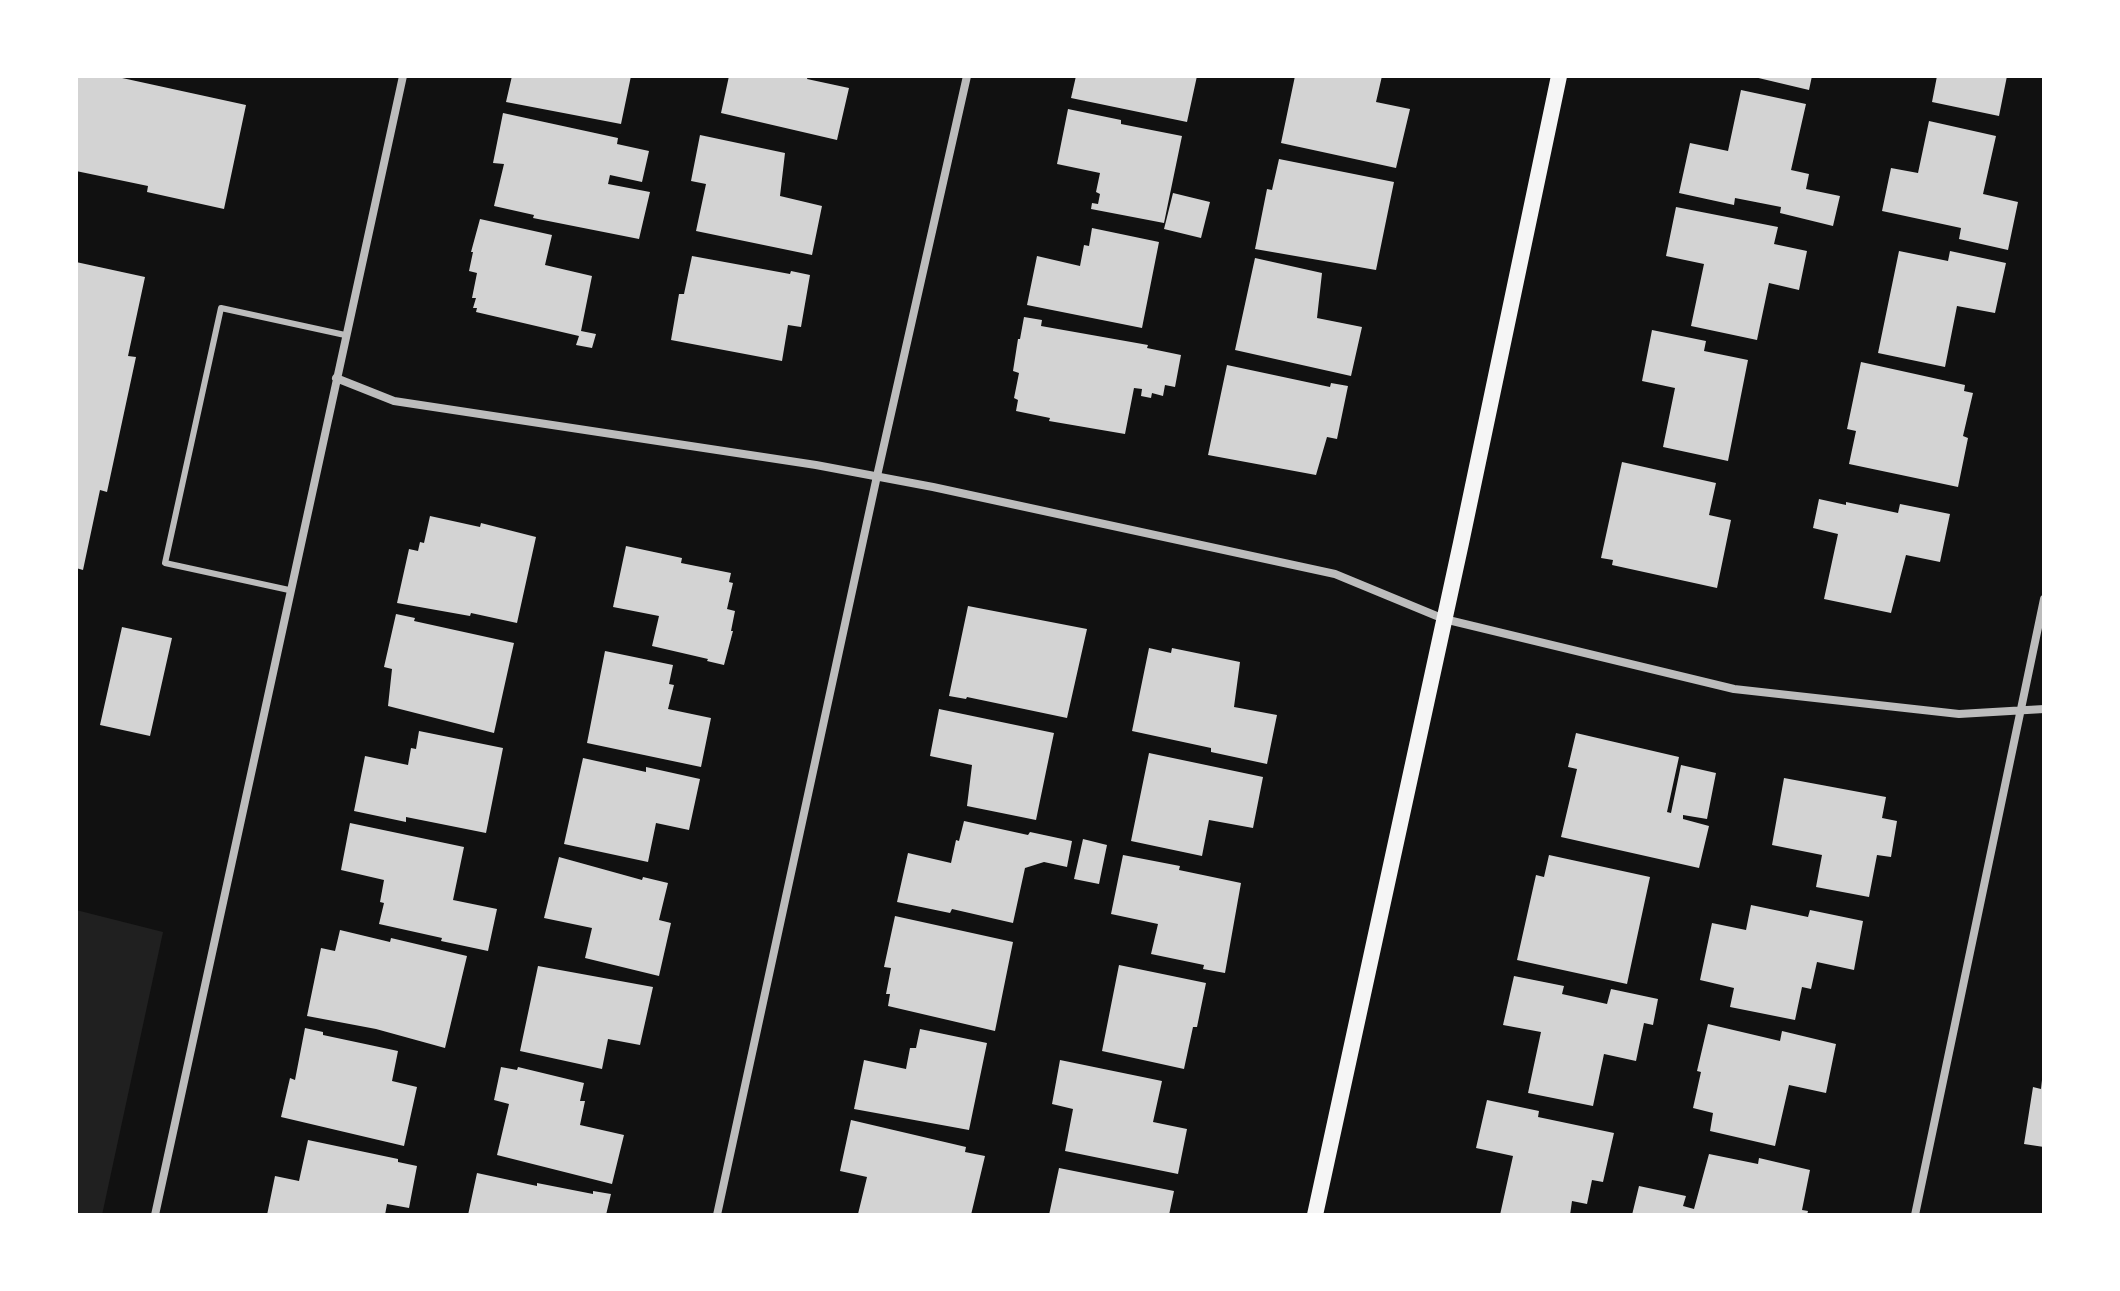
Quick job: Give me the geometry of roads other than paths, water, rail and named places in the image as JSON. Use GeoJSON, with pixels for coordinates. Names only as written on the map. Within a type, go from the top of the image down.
{"type":"FeatureCollection","features":[{"type":"Feature","properties":{"kind":"main road"},"geometry":{"type":"LineString","coordinates":[[1315,1215],[1559,76]]}},
{"type":"Feature","properties":{"kind":"street"},"geometry":{"type":"LineString","coordinates":[[155,1215],[403,76]]}},
{"type":"Feature","properties":{"kind":"street"},"geometry":{"type":"LineString","coordinates":[[717,1215],[967,76]]}},
{"type":"Feature","properties":{"kind":"street"},"geometry":{"type":"LineString","coordinates":[[336,378],[394,401],[877,476],[1335,574],[1444,619],[1734,689],[1959,714],[2044,709]]}},
{"type":"Feature","properties":{"kind":"street"},"geometry":{"type":"LineString","coordinates":[[1915,1215],[2023,711],[2044,599]]}},
{"type":"Feature","properties":{"kind":"lane"},"geometry":{"type":"LineString","coordinates":[[289,590],[165,563],[221,308],[345,335]]}}]}
